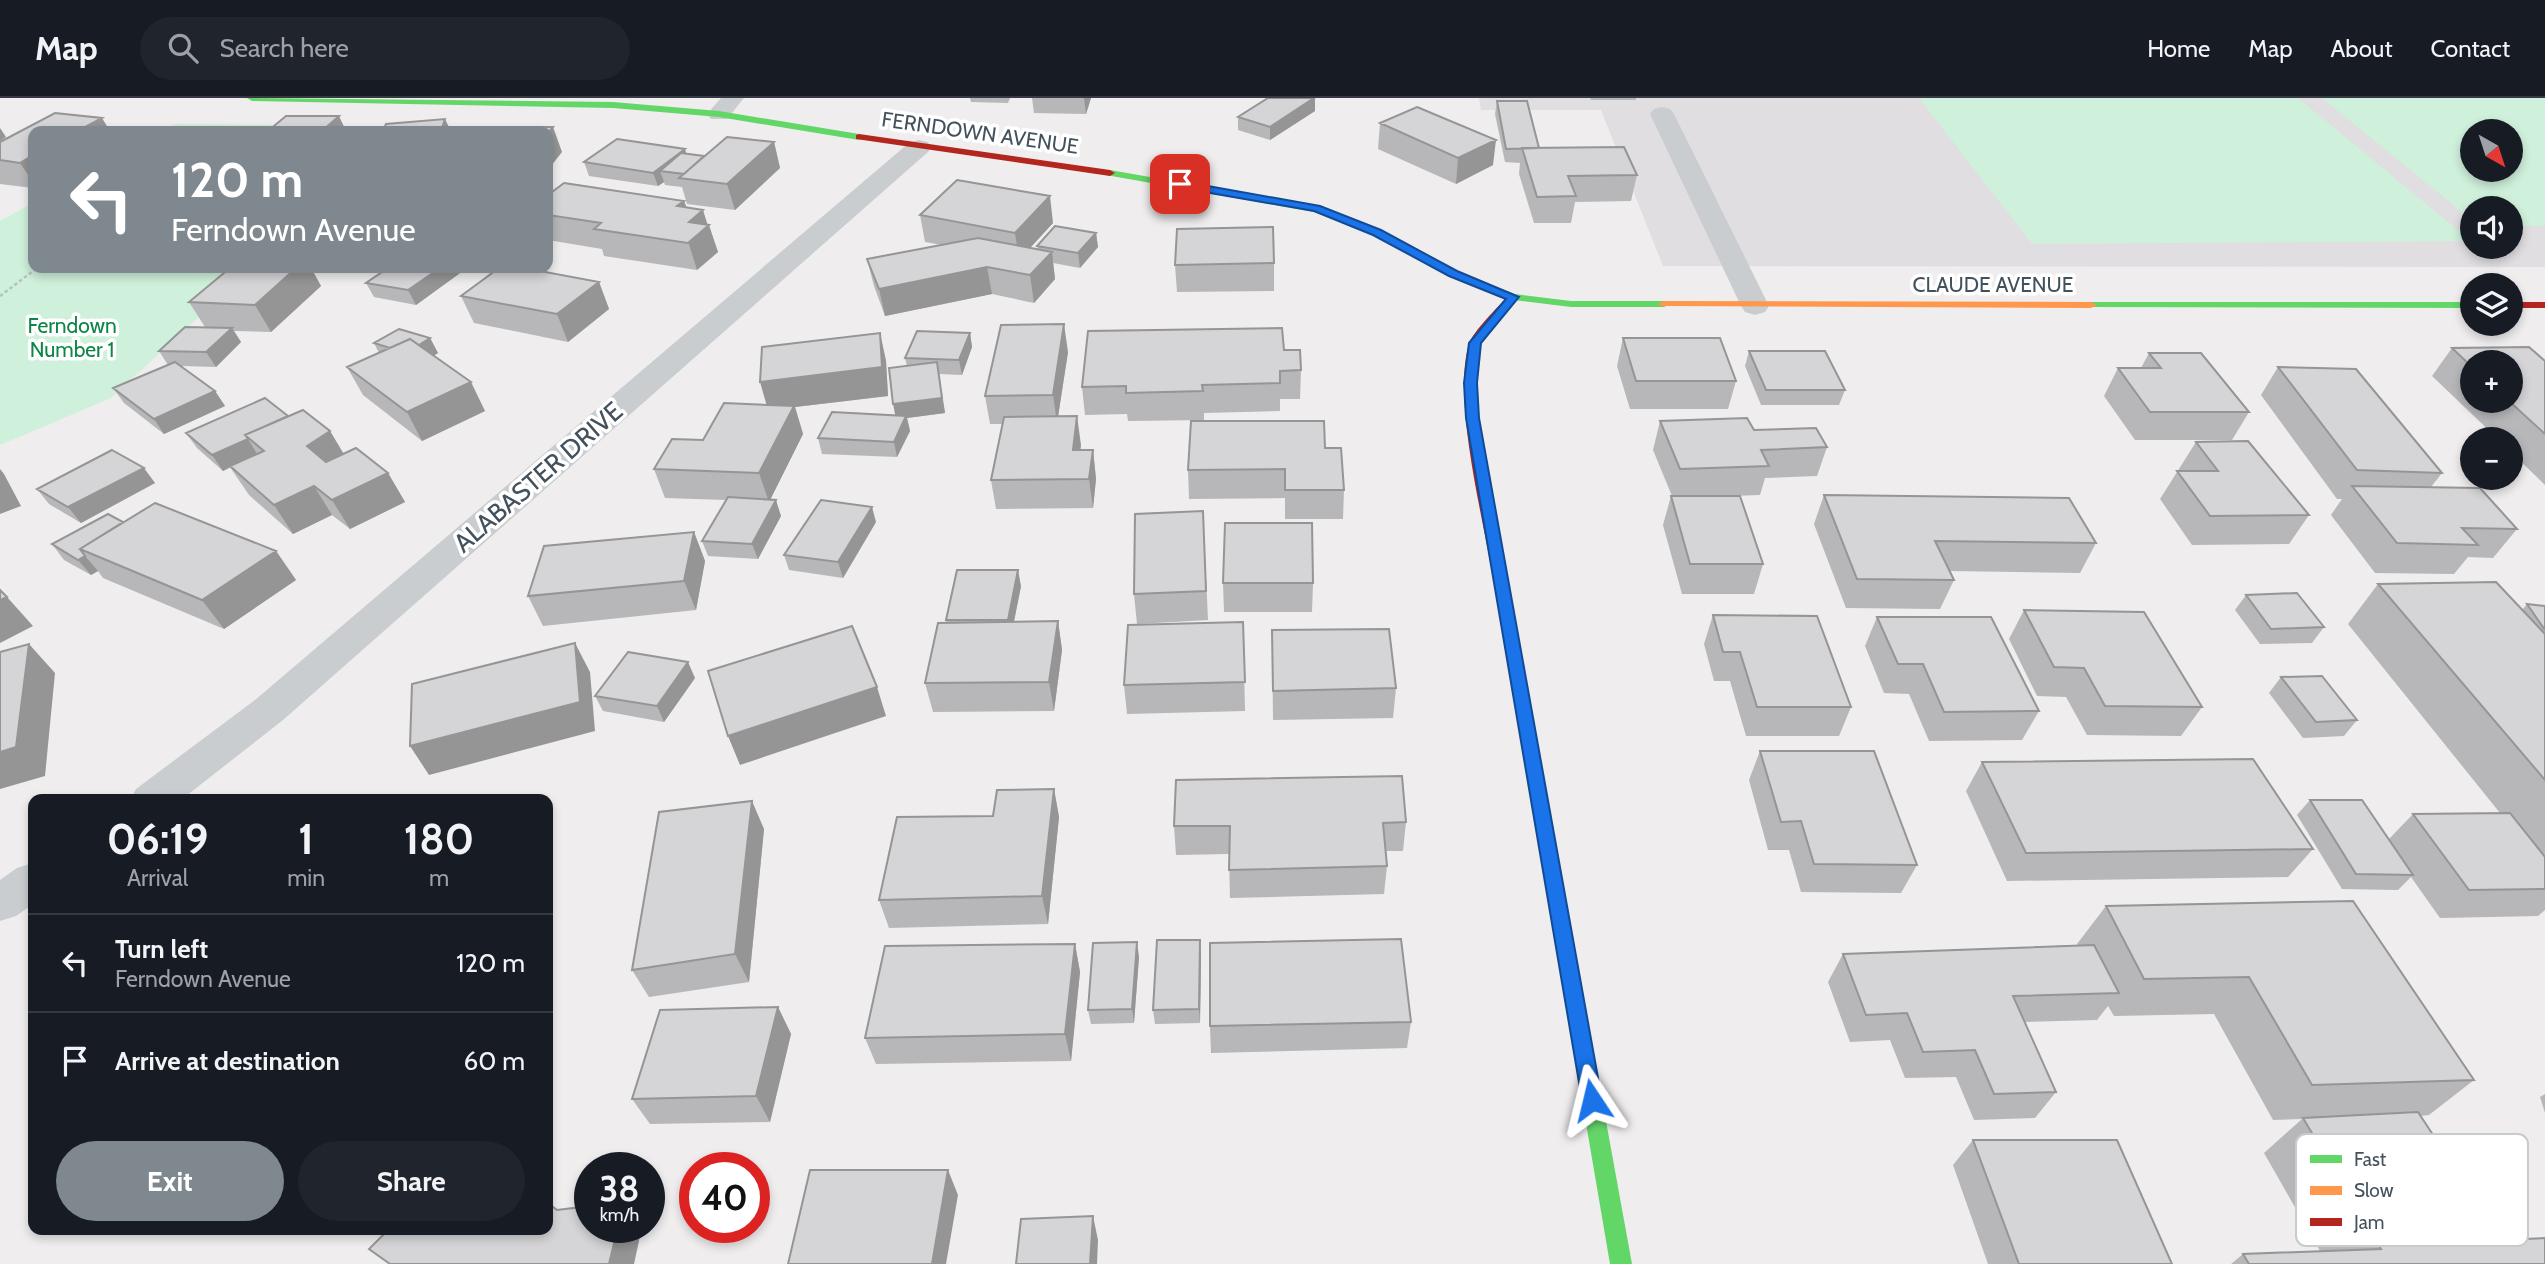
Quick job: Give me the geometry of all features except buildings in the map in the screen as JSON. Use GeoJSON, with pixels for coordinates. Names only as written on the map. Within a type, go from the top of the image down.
{"type":"FeatureCollection","features":[{"type":"Feature","properties":{"kind":"main road","name":"FERNDOWN AVENUE"},"geometry":{"type":"LineString","coordinates":[[252,98],[726,106],[919,147],[1125,175],[1316,209],[1377,233],[1453,274],[1513,297]]}},
{"type":"Feature","properties":{"kind":"main road","name":"CLAUDE AVENUE"},"geometry":{"type":"LineString","coordinates":[[1513,297],[1571,304],[1755,306],[2460,305]]}},
{"type":"Feature","properties":{"kind":"main road"},"geometry":{"type":"LineString","coordinates":[[1513,297],[1475,343],[1471,383],[1472,418],[1621,1264]]}},
{"type":"Feature","properties":{"kind":"main road"},"geometry":{"type":"LineString","coordinates":[[2523,305],[2545,305]]}},
{"type":"Feature","properties":{"kind":"street"},"geometry":{"type":"LineString","coordinates":[[1662,114],[1755,306]]}},
{"type":"Feature","properties":{"kind":"street","name":"ALABASTER DRIVE"},"geometry":{"type":"LineString","coordinates":[[159,794],[269,710],[919,147]]}},
{"type":"Feature","properties":{"kind":"street"},"geometry":{"type":"LineString","coordinates":[[0,902],[28,884]]}},
{"type":"Feature","properties":{"kind":"path"},"geometry":{"type":"LineString","coordinates":[[0,296],[30,273]]}},
{"type":"Feature","properties":{"kind":"shaded area"},"geometry":{"type":"Polygon","coordinates":[[[1479,98],[2545,98],[2545,267],[1663,266],[1601,110],[1481,110],[1479,98]]]}},
{"type":"Feature","properties":{"kind":"green space"},"geometry":{"type":"Polygon","coordinates":[[[1919,98],[2298,98],[2460,232],[2460,241],[2032,244],[1919,98]]]}},
{"type":"Feature","properties":{"kind":"green space"},"geometry":{"type":"Polygon","coordinates":[[[2322,98],[2545,98],[2545,226],[2523,226],[2523,196],[2460,196],[2460,210],[2322,98]]]}},
{"type":"Feature","properties":{"kind":"green space"},"geometry":{"type":"Polygon","coordinates":[[[175,124],[277,125],[276,126],[171,126],[175,124]]]}},
{"type":"Feature","properties":{"kind":"green space","name":"Ferndown Number 1"},"geometry":{"type":"Polygon","coordinates":[[[28,206],[28,273],[247,273],[111,398],[0,445],[0,221],[28,206]]]}},
{"type":"Feature","properties":{"kind":"traffic: fast"},"geometry":{"type":"LineString","coordinates":[[252,98],[613,105],[719,114],[859,137]]}},
{"type":"Feature","properties":{"kind":"traffic: fast"},"geometry":{"type":"LineString","coordinates":[[1110,173],[1316,209],[1377,233],[1453,274],[1513,297],[1571,304],[1664,304]]}},
{"type":"Feature","properties":{"kind":"traffic: fast"},"geometry":{"type":"LineString","coordinates":[[2091,305],[2460,305]]}},
{"type":"Feature","properties":{"kind":"traffic: fast"},"geometry":{"type":"LineString","coordinates":[[1500,577],[1621,1264]]}},
{"type":"Feature","properties":{"kind":"traffic: slow"},"geometry":{"type":"LineString","coordinates":[[1664,304],[2091,305]]}},
{"type":"Feature","properties":{"kind":"traffic: jam"},"geometry":{"type":"LineString","coordinates":[[859,137],[1110,173]]}},
{"type":"Feature","properties":{"kind":"traffic: jam"},"geometry":{"type":"LineString","coordinates":[[1500,577],[1472,418],[1471,383],[1475,343],[1513,297]]}},
{"type":"Feature","properties":{"kind":"traffic: jam"},"geometry":{"type":"LineString","coordinates":[[2523,305],[2545,305]]}},
{"type":"Feature","properties":{"kind":"route"},"geometry":{"type":"LineString","coordinates":[[1180,184],[1316,209],[1377,233],[1453,274],[1513,297],[1475,343],[1471,383],[1472,418],[1592,1100]]}}]}
